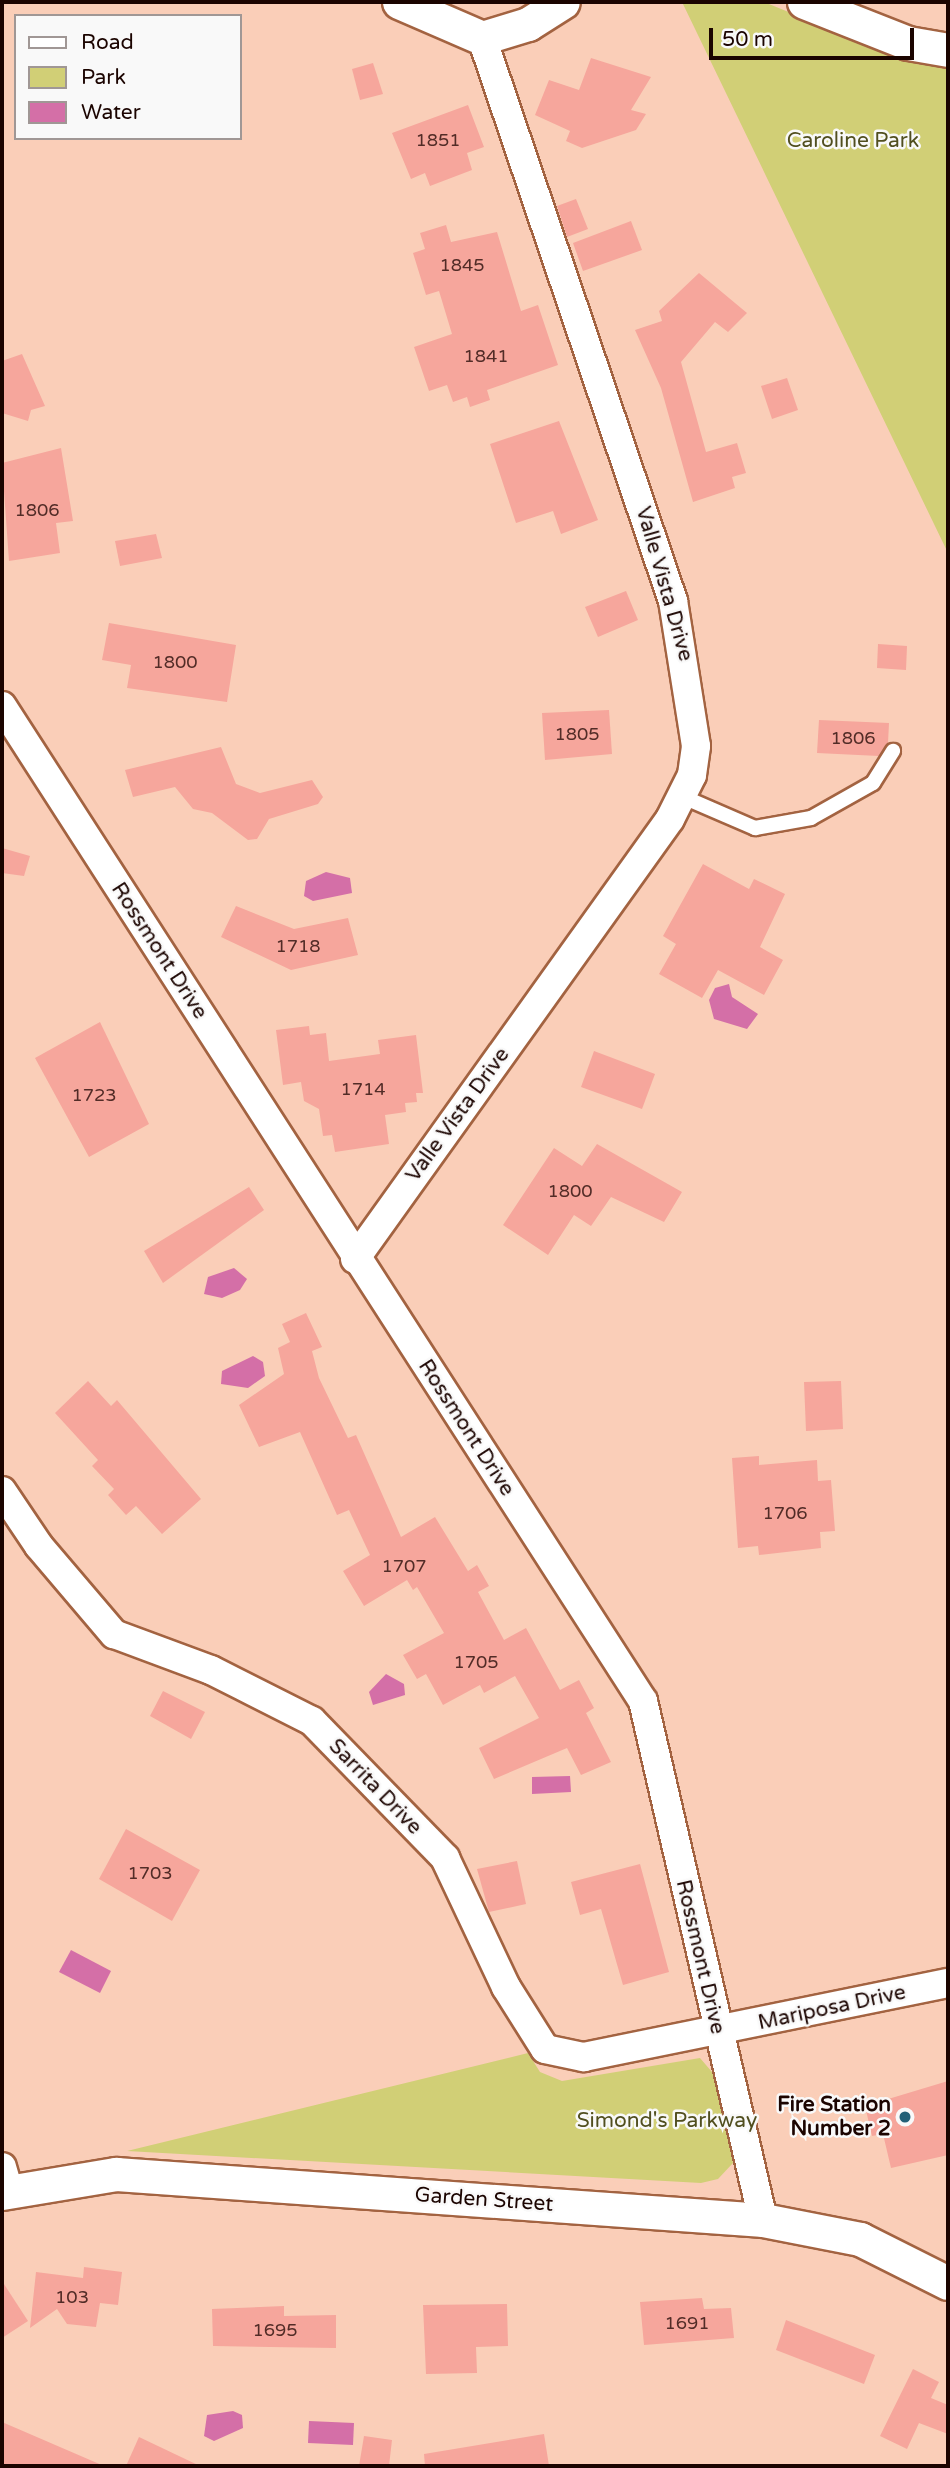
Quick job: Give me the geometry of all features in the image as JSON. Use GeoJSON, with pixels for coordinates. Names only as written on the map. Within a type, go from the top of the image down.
{"type":"FeatureCollection","features":[{"type":"Feature","properties":{"kind":"street"},"geometry":{"type":"LineString","coordinates":[[400,2],[482,38],[528,23],[563,2]]}},
{"type":"Feature","properties":{"kind":"street"},"geometry":{"type":"LineString","coordinates":[[804,2],[908,43],[948,50]]}},
{"type":"Feature","properties":{"kind":"street","name":"Valle Vista Drive"},"geometry":{"type":"LineString","coordinates":[[355,1259],[681,796],[692,775],[696,716],[673,601],[482,38]]}},
{"type":"Feature","properties":{"kind":"street","name":"Rossmont Drive"},"geometry":{"type":"LineString","coordinates":[[2,706],[355,1259],[643,1701],[717,2034],[763,2220]]}},
{"type":"Feature","properties":{"kind":"street","name":"Sarrita Drive"},"geometry":{"type":"LineString","coordinates":[[2,1490],[39,1546],[114,1634],[211,1670],[312,1721],[445,1858],[506,1987],[545,2049],[584,2057],[717,2034]]}},
{"type":"Feature","properties":{"kind":"street","name":"Mariposa Drive"},"geometry":{"type":"LineString","coordinates":[[717,2034],[948,1983]]}},
{"type":"Feature","properties":{"kind":"street","name":"Garden Street"},"geometry":{"type":"LineString","coordinates":[[4,2184],[116,2174],[763,2220],[860,2239],[948,2283]]}},
{"type":"Feature","properties":{"kind":"lane"},"geometry":{"type":"LineString","coordinates":[[681,796],[755,828],[811,818],[873,783],[893,751]]}},
{"type":"Feature","properties":{"kind":"green space","name":"Caroline Park"},"geometry":{"type":"Polygon","coordinates":[[[682,2],[764,2],[916,64],[948,67],[948,553],[682,2]]]}},
{"type":"Feature","properties":{"kind":"green space","name":"Simond's Parkway"},"geometry":{"type":"Polygon","coordinates":[[[528,2053],[540,2072],[562,2081],[700,2058],[718,2079],[733,2163],[718,2179],[701,2183],[127,2151],[528,2053]]]}},
{"type":"Feature","properties":{"kind":"water"},"geometry":{"type":"Polygon","coordinates":[[[326,872],[350,878],[352,893],[313,901],[304,896],[306,881],[326,872]]]}},
{"type":"Feature","properties":{"kind":"water"},"geometry":{"type":"Polygon","coordinates":[[[729,984],[732,997],[758,1014],[747,1029],[714,1019],[709,1000],[715,988],[729,984]]]}},
{"type":"Feature","properties":{"kind":"water"},"geometry":{"type":"Polygon","coordinates":[[[234,1268],[247,1279],[240,1290],[222,1298],[204,1294],[208,1277],[234,1268]]]}},
{"type":"Feature","properties":{"kind":"water"},"geometry":{"type":"Polygon","coordinates":[[[253,1356],[263,1362],[265,1376],[248,1388],[221,1384],[222,1371],[253,1356]]]}},
{"type":"Feature","properties":{"kind":"water"},"geometry":{"type":"Polygon","coordinates":[[[386,1674],[404,1684],[405,1695],[373,1705],[369,1692],[386,1674]]]}},
{"type":"Feature","properties":{"kind":"water"},"geometry":{"type":"Polygon","coordinates":[[[570,1776],[571,1792],[532,1794],[532,1777],[570,1776]]]}},
{"type":"Feature","properties":{"kind":"water"},"geometry":{"type":"Polygon","coordinates":[[[71,1950],[111,1971],[100,1993],[59,1972],[71,1950]]]}},
{"type":"Feature","properties":{"kind":"water"},"geometry":{"type":"Polygon","coordinates":[[[233,2411],[242,2415],[243,2428],[214,2441],[204,2436],[207,2415],[233,2411]]]}},
{"type":"Feature","properties":{"kind":"water"},"geometry":{"type":"Polygon","coordinates":[[[309,2421],[354,2423],[353,2445],[308,2443],[309,2421]]]}},
{"type":"Feature","properties":{"kind":"building"},"geometry":{"type":"Polygon","coordinates":[[[591,58],[651,77],[631,110],[646,114],[636,130],[582,148],[566,141],[570,131],[535,115],[549,80],[579,90],[591,58]]]}},
{"type":"Feature","properties":{"kind":"building"},"geometry":{"type":"Polygon","coordinates":[[[373,63],[383,94],[360,100],[352,69],[373,63]]]}},
{"type":"Feature","properties":{"kind":"building"},"geometry":{"type":"Polygon","coordinates":[[[468,105],[484,147],[467,153],[472,170],[430,186],[425,173],[411,179],[392,133],[468,105]]]}},
{"type":"Feature","properties":{"kind":"building"},"geometry":{"type":"Polygon","coordinates":[[[576,199],[588,229],[567,237],[557,206],[576,199]]]}},
{"type":"Feature","properties":{"kind":"building"},"geometry":{"type":"Polygon","coordinates":[[[631,221],[642,250],[583,271],[573,243],[631,221]]]}},
{"type":"Feature","properties":{"kind":"building"},"geometry":{"type":"Polygon","coordinates":[[[446,225],[451,242],[497,232],[521,311],[538,305],[558,365],[487,390],[490,400],[470,407],[467,397],[453,402],[447,385],[429,391],[414,347],[452,334],[439,291],[426,295],[413,253],[425,249],[420,233],[446,225]]]}},
{"type":"Feature","properties":{"kind":"building"},"geometry":{"type":"Polygon","coordinates":[[[699,273],[747,313],[728,332],[715,322],[681,362],[706,452],[737,443],[746,473],[732,477],[735,488],[693,502],[661,388],[635,330],[662,321],[659,311],[699,273]]]}},
{"type":"Feature","properties":{"kind":"building"},"geometry":{"type":"Polygon","coordinates":[[[22,354],[45,406],[31,410],[28,421],[2,413],[2,361],[22,354]]]}},
{"type":"Feature","properties":{"kind":"building"},"geometry":{"type":"Polygon","coordinates":[[[787,378],[798,410],[772,419],[761,386],[787,378]]]}},
{"type":"Feature","properties":{"kind":"building"},"geometry":{"type":"Polygon","coordinates":[[[559,421],[598,520],[561,534],[553,511],[516,523],[490,444],[559,421]]]}},
{"type":"Feature","properties":{"kind":"building"},"geometry":{"type":"Polygon","coordinates":[[[61,448],[73,521],[56,523],[60,553],[9,561],[2,463],[61,448]]]}},
{"type":"Feature","properties":{"kind":"building"},"geometry":{"type":"Polygon","coordinates":[[[156,534],[162,558],[120,566],[115,541],[156,534]]]}},
{"type":"Feature","properties":{"kind":"building"},"geometry":{"type":"Polygon","coordinates":[[[626,591],[638,620],[598,637],[585,607],[626,591]]]}},
{"type":"Feature","properties":{"kind":"building"},"geometry":{"type":"Polygon","coordinates":[[[109,623],[236,645],[227,702],[127,688],[131,665],[102,660],[109,623]]]}},
{"type":"Feature","properties":{"kind":"building"},"geometry":{"type":"Polygon","coordinates":[[[878,644],[907,646],[906,670],[877,668],[878,644]]]}},
{"type":"Feature","properties":{"kind":"building"},"geometry":{"type":"Polygon","coordinates":[[[609,710],[612,754],[545,760],[542,713],[609,710]]]}},
{"type":"Feature","properties":{"kind":"building"},"geometry":{"type":"Polygon","coordinates":[[[819,720],[889,723],[888,743],[879,756],[817,753],[819,720]]]}},
{"type":"Feature","properties":{"kind":"building"},"geometry":{"type":"Polygon","coordinates":[[[221,747],[236,784],[260,793],[312,780],[323,797],[318,804],[269,819],[257,839],[248,840],[212,813],[193,809],[175,787],[133,797],[125,770],[221,747]]]}},
{"type":"Feature","properties":{"kind":"building"},"geometry":{"type":"Polygon","coordinates":[[[2,848],[30,856],[24,876],[2,873],[2,848]]]}},
{"type":"Feature","properties":{"kind":"building"},"geometry":{"type":"Polygon","coordinates":[[[703,864],[749,889],[754,879],[785,894],[760,947],[783,960],[764,995],[718,970],[702,998],[659,974],[676,944],[663,936],[703,864]]]}},
{"type":"Feature","properties":{"kind":"building"},"geometry":{"type":"Polygon","coordinates":[[[236,906],[294,929],[348,918],[358,955],[291,970],[221,937],[236,906]]]}},
{"type":"Feature","properties":{"kind":"building"},"geometry":{"type":"Polygon","coordinates":[[[100,1022],[149,1124],[89,1157],[35,1058],[100,1022]]]}},
{"type":"Feature","properties":{"kind":"building"},"geometry":{"type":"Polygon","coordinates":[[[309,1026],[310,1035],[326,1033],[329,1061],[380,1054],[378,1040],[416,1035],[423,1093],[416,1093],[417,1102],[405,1103],[406,1112],[385,1115],[389,1144],[335,1152],[332,1135],[323,1136],[319,1109],[304,1101],[301,1082],[283,1085],[276,1030],[309,1026]]]}},
{"type":"Feature","properties":{"kind":"building"},"geometry":{"type":"Polygon","coordinates":[[[594,1051],[655,1074],[642,1109],[581,1087],[594,1051]]]}},
{"type":"Feature","properties":{"kind":"building"},"geometry":{"type":"Polygon","coordinates":[[[597,1144],[682,1192],[664,1222],[611,1197],[591,1226],[574,1215],[548,1255],[503,1225],[554,1148],[582,1166],[597,1144]]]}},
{"type":"Feature","properties":{"kind":"building"},"geometry":{"type":"Polygon","coordinates":[[[249,1187],[264,1210],[163,1283],[144,1251],[249,1187]]]}},
{"type":"Feature","properties":{"kind":"building"},"geometry":{"type":"Polygon","coordinates":[[[306,1313],[322,1347],[312,1351],[319,1378],[348,1438],[356,1435],[401,1537],[435,1517],[468,1571],[477,1565],[489,1586],[478,1592],[504,1640],[526,1628],[560,1690],[579,1680],[594,1708],[586,1713],[611,1762],[581,1775],[567,1748],[494,1779],[479,1748],[539,1718],[515,1676],[484,1693],[480,1685],[443,1705],[426,1674],[417,1679],[403,1655],[444,1633],[417,1587],[413,1590],[407,1580],[364,1606],[343,1571],[370,1555],[349,1510],[337,1515],[300,1432],[259,1447],[239,1405],[284,1374],[278,1348],[290,1342],[282,1324],[306,1313]]]}},
{"type":"Feature","properties":{"kind":"building"},"geometry":{"type":"Polygon","coordinates":[[[88,1381],[111,1406],[117,1400],[201,1499],[162,1534],[136,1506],[126,1515],[108,1495],[114,1489],[92,1466],[98,1460],[55,1413],[88,1381]]]}},
{"type":"Feature","properties":{"kind":"building"},"geometry":{"type":"Polygon","coordinates":[[[841,1381],[843,1429],[806,1431],[804,1382],[841,1381]]]}},
{"type":"Feature","properties":{"kind":"building"},"geometry":{"type":"Polygon","coordinates":[[[759,1456],[759,1465],[817,1460],[818,1481],[831,1480],[835,1531],[820,1532],[821,1548],[759,1555],[758,1546],[738,1548],[732,1458],[759,1456]]]}},
{"type":"Feature","properties":{"kind":"building"},"geometry":{"type":"Polygon","coordinates":[[[163,1691],[205,1712],[191,1739],[150,1716],[163,1691]]]}},
{"type":"Feature","properties":{"kind":"building"},"geometry":{"type":"Polygon","coordinates":[[[126,1829],[200,1870],[172,1921],[99,1879],[126,1829]]]}},
{"type":"Feature","properties":{"kind":"building"},"geometry":{"type":"Polygon","coordinates":[[[517,1861],[526,1904],[489,1912],[477,1869],[517,1861]]]}},
{"type":"Feature","properties":{"kind":"building"},"geometry":{"type":"Polygon","coordinates":[[[640,1864],[669,1972],[623,1985],[601,1909],[580,1915],[571,1882],[640,1864]]]}},
{"type":"Feature","properties":{"kind":"building"},"geometry":{"type":"Polygon","coordinates":[[[948,2081],[948,2155],[891,2168],[883,2134],[872,2136],[865,2106],[948,2081]]]}},
{"type":"Feature","properties":{"kind":"building"},"geometry":{"type":"Polygon","coordinates":[[[84,2267],[122,2272],[118,2305],[100,2303],[96,2327],[67,2324],[57,2309],[30,2328],[36,2272],[83,2278],[84,2267]]]}},
{"type":"Feature","properties":{"kind":"building"},"geometry":{"type":"Polygon","coordinates":[[[2,2281],[28,2321],[2,2338],[2,2281]]]}},
{"type":"Feature","properties":{"kind":"building"},"geometry":{"type":"Polygon","coordinates":[[[702,2298],[704,2309],[731,2308],[734,2338],[644,2345],[640,2302],[702,2298]]]}},
{"type":"Feature","properties":{"kind":"building"},"geometry":{"type":"Polygon","coordinates":[[[507,2304],[508,2346],[476,2347],[477,2373],[426,2374],[423,2305],[507,2304]]]}},
{"type":"Feature","properties":{"kind":"building"},"geometry":{"type":"Polygon","coordinates":[[[284,2306],[284,2316],[336,2315],[336,2348],[213,2346],[212,2309],[284,2306]]]}},
{"type":"Feature","properties":{"kind":"building"},"geometry":{"type":"Polygon","coordinates":[[[786,2320],[875,2355],[864,2384],[776,2350],[786,2320]]]}},
{"type":"Feature","properties":{"kind":"building"},"geometry":{"type":"Polygon","coordinates":[[[913,2369],[939,2382],[931,2398],[948,2405],[948,2434],[919,2423],[907,2449],[880,2436],[913,2369]]]}},
{"type":"Feature","properties":{"kind":"building"},"geometry":{"type":"Polygon","coordinates":[[[2,2422],[104,2466],[2,2466],[2,2422]]]}},
{"type":"Feature","properties":{"kind":"building"},"geometry":{"type":"Polygon","coordinates":[[[544,2434],[549,2466],[425,2466],[424,2454],[544,2434]]]}},
{"type":"Feature","properties":{"kind":"building"},"geometry":{"type":"Polygon","coordinates":[[[364,2436],[392,2440],[389,2466],[359,2466],[364,2436]]]}},
{"type":"Feature","properties":{"kind":"building"},"geometry":{"type":"Polygon","coordinates":[[[139,2437],[200,2466],[126,2466],[139,2437]]]}},
{"type":"Feature","properties":{"kind":"place","name":"Fire Station Number 2"},"geometry":{"type":"Point","coordinates":[905,2117]}}]}
